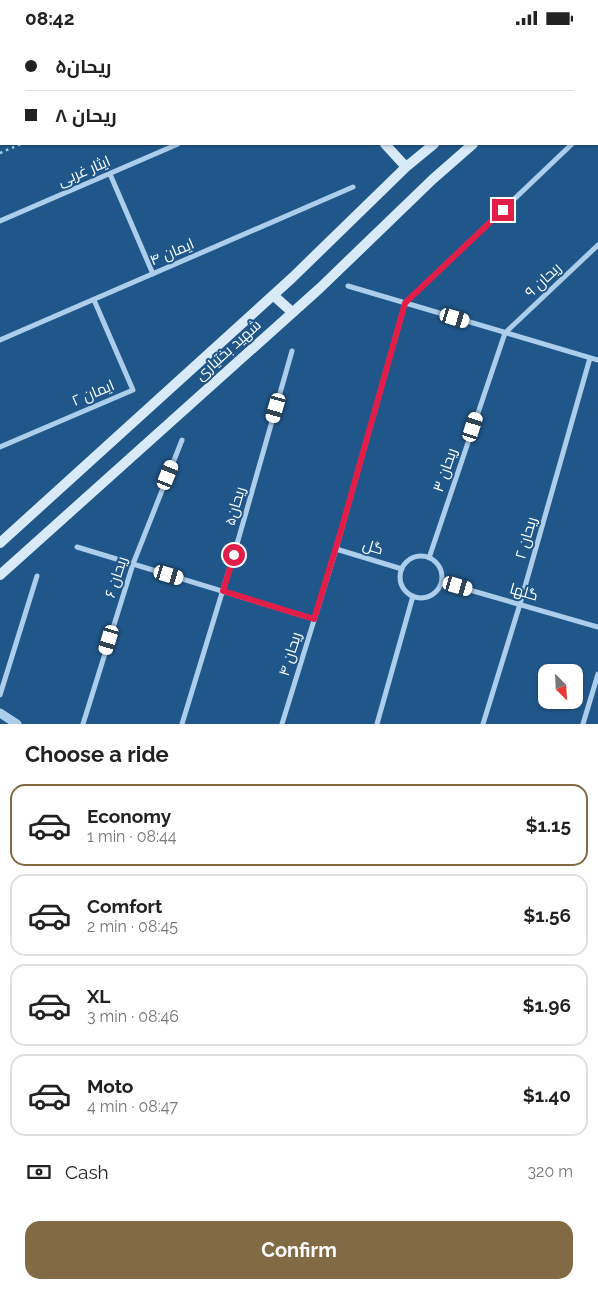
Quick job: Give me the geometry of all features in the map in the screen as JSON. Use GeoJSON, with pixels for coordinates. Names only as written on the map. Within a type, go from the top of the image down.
{"type":"FeatureCollection","features":[{"type":"Feature","properties":{"kind":"main road"},"geometry":{"type":"LineString","coordinates":[[386,145],[406,167]]}},
{"type":"Feature","properties":{"kind":"main road","name":"شهید بختیاری"},"geometry":{"type":"LineString","coordinates":[[0,575],[292,313],[433,179],[472,145]]}},
{"type":"Feature","properties":{"kind":"main road","name":"شهید بختیاری"},"geometry":{"type":"LineString","coordinates":[[0,543],[273,295],[427,146]]}},
{"type":"Feature","properties":{"kind":"main road"},"geometry":{"type":"LineString","coordinates":[[273,295],[292,313]]}},
{"type":"Feature","properties":{"kind":"street","name":"ایثار غربی"},"geometry":{"type":"LineString","coordinates":[[0,221],[176,145]]}},
{"type":"Feature","properties":{"kind":"street"},"geometry":{"type":"LineString","coordinates":[[405,303],[571,145]]}},
{"type":"Feature","properties":{"kind":"street"},"geometry":{"type":"LineString","coordinates":[[110,173],[153,274]]}},
{"type":"Feature","properties":{"kind":"street","name":"ایمان ۴"},"geometry":{"type":"LineString","coordinates":[[0,340],[353,187]]}},
{"type":"Feature","properties":{"kind":"street","name":"ریحان ۹"},"geometry":{"type":"LineString","coordinates":[[505,333],[598,245]]}},
{"type":"Feature","properties":{"kind":"street"},"geometry":{"type":"LineString","coordinates":[[348,286],[598,360]]}},
{"type":"Feature","properties":{"kind":"street","name":"ایمان ۲"},"geometry":{"type":"LineString","coordinates":[[0,447],[133,389],[94,300]]}},
{"type":"Feature","properties":{"kind":"street","name":"ریحان ۴"},"geometry":{"type":"LineString","coordinates":[[282,724],[336,549],[405,303]]}},
{"type":"Feature","properties":{"kind":"street","name":"ریحان ۳"},"geometry":{"type":"LineString","coordinates":[[429,557],[505,333]]}},
{"type":"Feature","properties":{"kind":"street","name":"ریحان۵"},"geometry":{"type":"LineString","coordinates":[[182,724],[223,591],[292,351]]}},
{"type":"Feature","properties":{"kind":"street","name":"ریحان ۲"},"geometry":{"type":"LineString","coordinates":[[484,724],[590,358]]}},
{"type":"Feature","properties":{"kind":"street","name":"ریحان ۶"},"geometry":{"type":"LineString","coordinates":[[83,724],[133,564],[182,440]]}},
{"type":"Feature","properties":{"kind":"street"},"geometry":{"type":"LineString","coordinates":[[78,547],[314,619]]}},
{"type":"Feature","properties":{"kind":"street","name":"گل"},"geometry":{"type":"LineString","coordinates":[[336,549],[402,569]]}},
{"type":"Feature","properties":{"kind":"street"},"geometry":{"type":"LineString","coordinates":[[416,557],[429,557],[441,570],[442,582],[440,587],[431,596],[419,598],[408,593],[401,582],[402,569],[405,564],[416,557]]}},
{"type":"Feature","properties":{"kind":"street"},"geometry":{"type":"LineString","coordinates":[[0,695],[37,576]]}},
{"type":"Feature","properties":{"kind":"street","name":"گلها"},"geometry":{"type":"LineString","coordinates":[[442,582],[598,627]]}},
{"type":"Feature","properties":{"kind":"street"},"geometry":{"type":"LineString","coordinates":[[377,724],[413,596]]}},
{"type":"Feature","properties":{"kind":"street"},"geometry":{"type":"LineString","coordinates":[[583,724],[598,674]]}},
{"type":"Feature","properties":{"kind":"street"},"geometry":{"type":"LineString","coordinates":[[0,713],[17,724]]}},
{"type":"Feature","properties":{"kind":"path"},"geometry":{"type":"LineString","coordinates":[[0,153],[19,145]]}},
{"type":"Feature","properties":{"kind":"route"},"geometry":{"type":"LineString","coordinates":[[234,555],[223,591],[314,619],[405,303],[503,210]]}}]}
